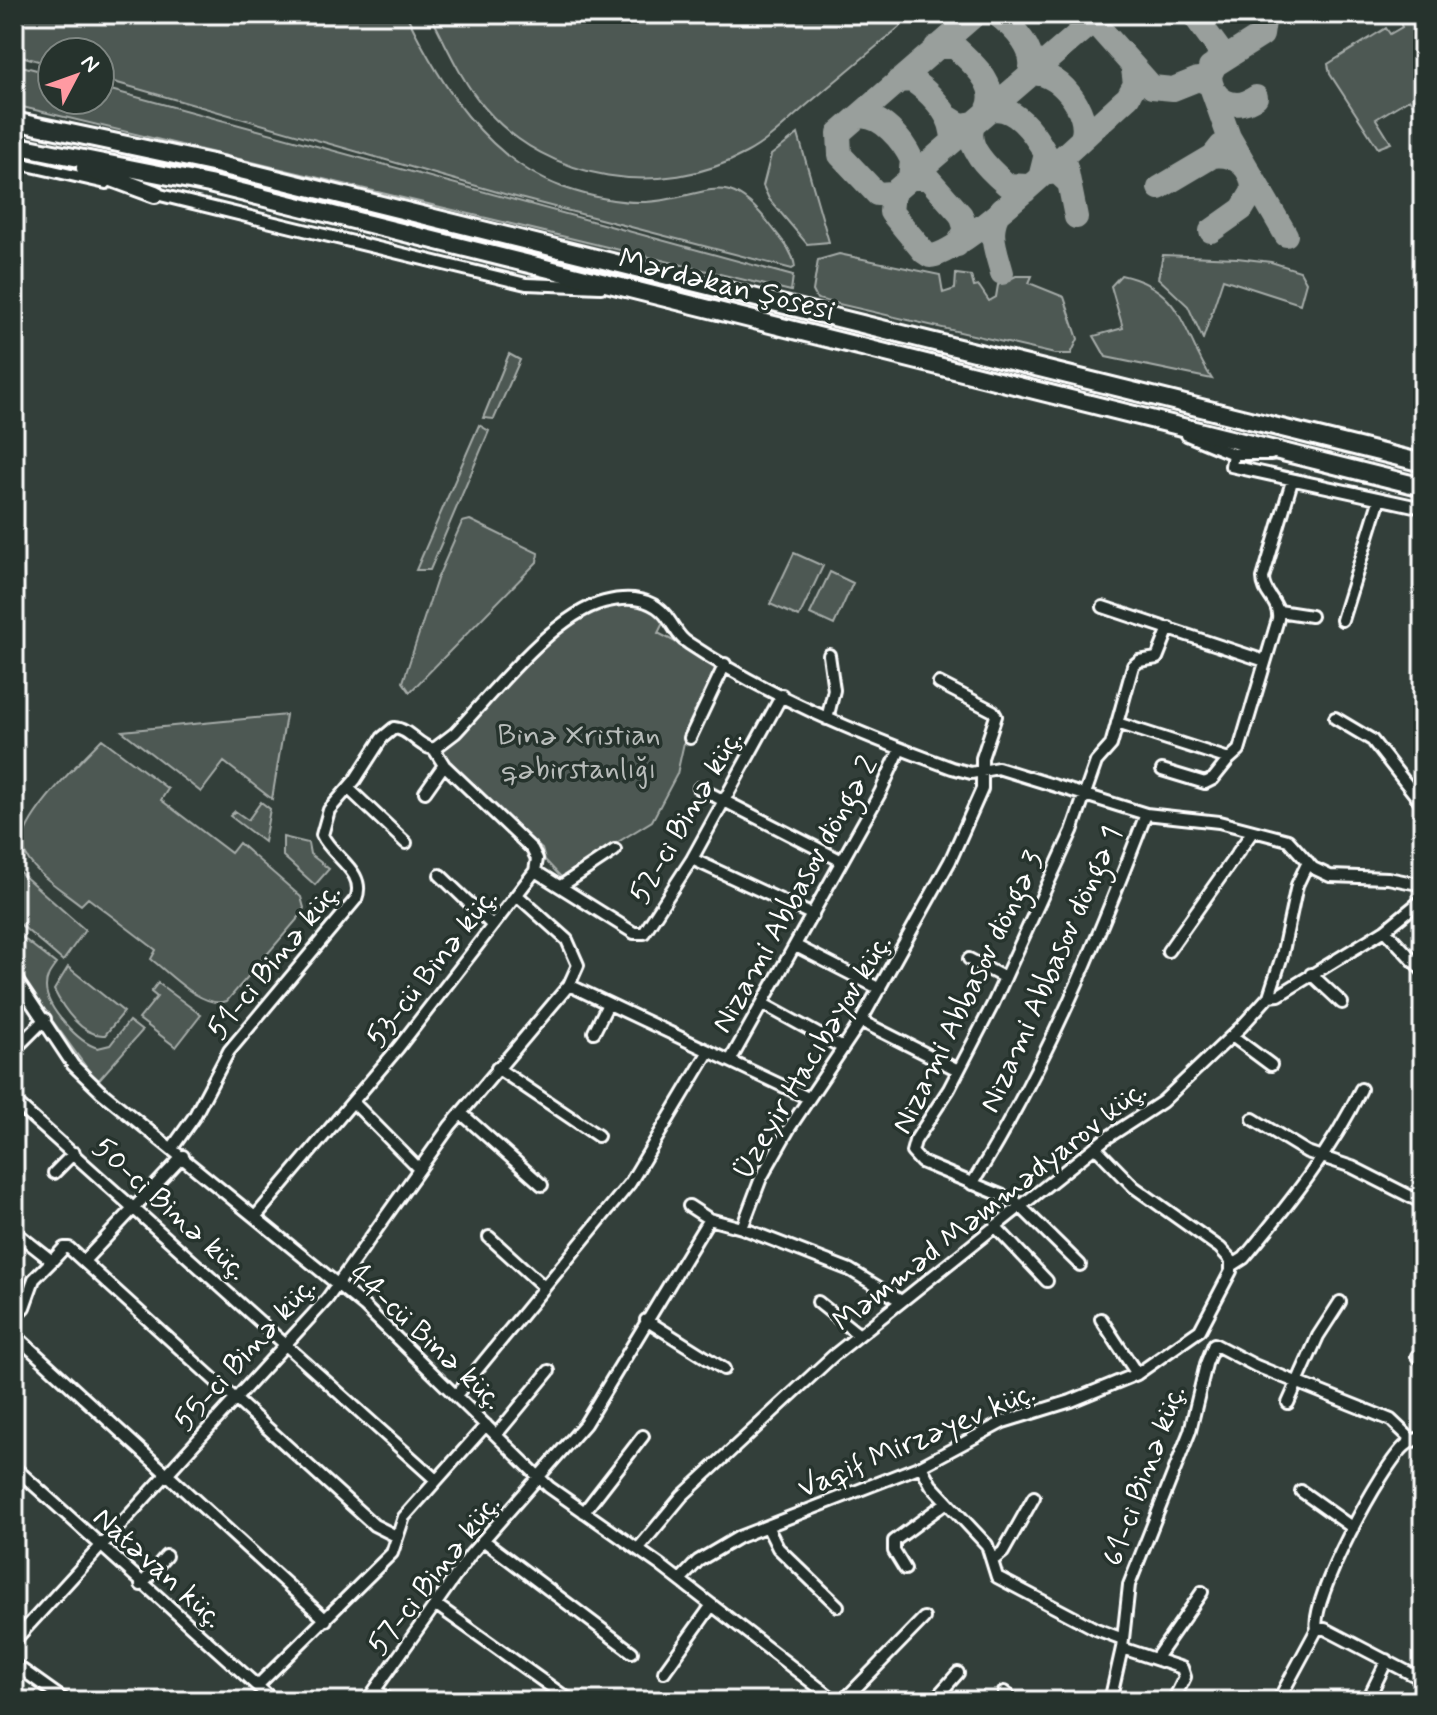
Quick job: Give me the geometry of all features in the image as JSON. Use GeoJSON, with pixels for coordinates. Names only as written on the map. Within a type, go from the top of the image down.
{"type":"FeatureCollection","features":[{"type":"Feature","properties":{"kind":"highway","name":"Mərdəkan şosesi"},"geometry":{"type":"LineString","coordinates":[[14,121],[212,163],[1423,463]]}},
{"type":"Feature","properties":{"kind":"highway","name":"Mərdəkan şosesi"},"geometry":{"type":"LineString","coordinates":[[14,147],[209,184],[1423,487]]}},
{"type":"Feature","properties":{"kind":"highway"},"geometry":{"type":"LineString","coordinates":[[39,150],[155,194]]}},
{"type":"Feature","properties":{"kind":"street"},"geometry":{"type":"LineString","coordinates":[[14,162],[526,284],[602,287],[668,298]]}},
{"type":"Feature","properties":{"kind":"street"},"geometry":{"type":"LineString","coordinates":[[1141,415],[1233,454],[1290,455]]}},
{"type":"Feature","properties":{"kind":"street"},"geometry":{"type":"LineString","coordinates":[[1233,454],[1231,466],[1379,501],[1423,508]]}},
{"type":"Feature","properties":{"kind":"street"},"geometry":{"type":"LineString","coordinates":[[1162,770],[1205,783],[1213,779],[1239,750],[1279,611],[1265,589],[1263,578],[1292,481]]}},
{"type":"Feature","properties":{"kind":"street"},"geometry":{"type":"LineString","coordinates":[[1342,620],[1379,501]]}},
{"type":"Feature","properties":{"kind":"street"},"geometry":{"type":"LineString","coordinates":[[434,749],[455,733],[563,623],[605,601],[640,599],[656,606],[683,640],[827,719],[900,749],[963,772],[998,768],[1146,814],[1208,820],[1288,840],[1308,862],[1324,874],[1338,878],[1388,878],[1423,885]]}},
{"type":"Feature","properties":{"kind":"street"},"geometry":{"type":"LineString","coordinates":[[1103,607],[1265,661]]}},
{"type":"Feature","properties":{"kind":"street"},"geometry":{"type":"LineString","coordinates":[[1279,611],[1311,616]]}},
{"type":"Feature","properties":{"kind":"street","name":"Nizami Abbasov döngə 3"},"geometry":{"type":"LineString","coordinates":[[1080,1265],[1008,1196],[921,1162],[912,1152],[915,1141],[958,1070],[1005,978],[1096,762],[1111,745],[1133,666],[1139,661],[1157,658],[1169,628]]}},
{"type":"Feature","properties":{"kind":"street"},"geometry":{"type":"LineString","coordinates":[[827,719],[834,690],[829,655]]}},
{"type":"Feature","properties":{"kind":"street"},"geometry":{"type":"LineString","coordinates":[[690,738],[725,664]]}},
{"type":"Feature","properties":{"kind":"street","name":"Üzeyir Hacıbəyov küç."},"geometry":{"type":"LineString","coordinates":[[689,1206],[709,1219],[742,1228],[761,1178],[808,1098],[861,1021],[950,861],[982,789],[982,758],[996,716],[993,711],[939,683]]}},
{"type":"Feature","properties":{"kind":"street","name":"52-ci Binə küç."},"geometry":{"type":"LineString","coordinates":[[535,871],[634,933],[641,934],[692,859],[782,695]]}},
{"type":"Feature","properties":{"kind":"street"},"geometry":{"type":"LineString","coordinates":[[1335,718],[1372,740],[1423,805]]}},
{"type":"Feature","properties":{"kind":"street"},"geometry":{"type":"LineString","coordinates":[[1117,723],[1229,759]]}},
{"type":"Feature","properties":{"kind":"street","name":"51-ci Binə küç."},"geometry":{"type":"LineString","coordinates":[[172,1148],[194,1117],[229,1051],[356,899],[359,891],[357,879],[322,835],[325,817],[382,738],[394,728],[403,730],[421,745],[434,749]]}},
{"type":"Feature","properties":{"kind":"street","name":"53-cü Binə küç."},"geometry":{"type":"LineString","coordinates":[[256,1216],[353,1102],[535,871],[537,859],[532,849],[444,765],[434,749]]}},
{"type":"Feature","properties":{"kind":"street","name":"Nizami Abbasov döngə 2"},"geometry":{"type":"LineString","coordinates":[[730,1061],[885,785],[900,749]]}},
{"type":"Feature","properties":{"kind":"street"},"geometry":{"type":"LineString","coordinates":[[425,792],[444,765]]}},
{"type":"Feature","properties":{"kind":"street"},"geometry":{"type":"LineString","coordinates":[[348,788],[406,843]]}},
{"type":"Feature","properties":{"kind":"street"},"geometry":{"type":"LineString","coordinates":[[699,788],[842,861]]}},
{"type":"Feature","properties":{"kind":"street","name":"Nizami Abbasov döngə 1"},"geometry":{"type":"LineString","coordinates":[[972,1184],[1012,1117],[1057,1027],[1114,899],[1146,814]]}},
{"type":"Feature","properties":{"kind":"street"},"geometry":{"type":"LineString","coordinates":[[1168,951],[1253,831]]}},
{"type":"Feature","properties":{"kind":"street"},"geometry":{"type":"LineString","coordinates":[[561,886],[615,850]]}},
{"type":"Feature","properties":{"kind":"street"},"geometry":{"type":"LineString","coordinates":[[692,859],[813,915]]}},
{"type":"Feature","properties":{"kind":"street","name":"Məmməd Məmmədyarov küç."},"geometry":{"type":"LineString","coordinates":[[638,1549],[688,1490],[859,1335],[1095,1147],[1162,1102],[1232,1036],[1269,996],[1282,956],[1297,885],[1308,862]]}},
{"type":"Feature","properties":{"kind":"street"},"geometry":{"type":"LineString","coordinates":[[440,875],[492,925]]}},
{"type":"Feature","properties":{"kind":"street"},"geometry":{"type":"LineString","coordinates":[[518,896],[572,947],[578,965],[569,985],[607,1006],[808,1098]]}},
{"type":"Feature","properties":{"kind":"street"},"geometry":{"type":"LineString","coordinates":[[1269,996],[1279,995],[1385,930],[1423,899]]}},
{"type":"Feature","properties":{"kind":"street"},"geometry":{"type":"LineString","coordinates":[[1385,930],[1423,971]]}},
{"type":"Feature","properties":{"kind":"street"},"geometry":{"type":"LineString","coordinates":[[796,946],[880,989]]}},
{"type":"Feature","properties":{"kind":"street"},"geometry":{"type":"LineString","coordinates":[[969,959],[1005,978]]}},
{"type":"Feature","properties":{"kind":"street"},"geometry":{"type":"LineString","coordinates":[[1311,974],[1342,1003]]}},
{"type":"Feature","properties":{"kind":"street","name":"44-cü Binə küç."},"geometry":{"type":"LineString","coordinates":[[14,976],[64,1052],[91,1083],[339,1284],[457,1394],[539,1478],[680,1580],[836,1701]]}},
{"type":"Feature","properties":{"kind":"street","name":"55-ci Binə küç."},"geometry":{"type":"LineString","coordinates":[[14,1641],[339,1284],[461,1113],[569,985]]}},
{"type":"Feature","properties":{"kind":"street"},"geometry":{"type":"LineString","coordinates":[[763,1004],[843,1048]]}},
{"type":"Feature","properties":{"kind":"street"},"geometry":{"type":"LineString","coordinates":[[594,1032],[607,1006]]}},
{"type":"Feature","properties":{"kind":"street"},"geometry":{"type":"LineString","coordinates":[[14,1050],[45,1019]]}},
{"type":"Feature","properties":{"kind":"street"},"geometry":{"type":"LineString","coordinates":[[861,1021],[958,1070]]}},
{"type":"Feature","properties":{"kind":"street"},"geometry":{"type":"LineString","coordinates":[[1232,1036],[1271,1065]]}},
{"type":"Feature","properties":{"kind":"street"},"geometry":{"type":"LineString","coordinates":[[457,1394],[630,1183],[709,1051]]}},
{"type":"Feature","properties":{"kind":"street"},"geometry":{"type":"LineString","coordinates":[[497,1068],[598,1136]]}},
{"type":"Feature","properties":{"kind":"street","name":"Vaqif Mirzəyev küç."},"geometry":{"type":"LineString","coordinates":[[680,1580],[698,1561],[717,1548],[921,1466],[1003,1422],[1071,1401],[1137,1374],[1200,1330],[1233,1265],[1244,1258],[1285,1209],[1343,1128],[1361,1089]]}},
{"type":"Feature","properties":{"kind":"street","name":"50-ci Binə küç."},"geometry":{"type":"LineString","coordinates":[[14,1101],[137,1208],[436,1480]]}},
{"type":"Feature","properties":{"kind":"street"},"geometry":{"type":"LineString","coordinates":[[353,1102],[419,1169]]}},
{"type":"Feature","properties":{"kind":"street"},"geometry":{"type":"LineString","coordinates":[[461,1113],[542,1185]]}},
{"type":"Feature","properties":{"kind":"street"},"geometry":{"type":"LineString","coordinates":[[1253,1119],[1293,1145],[1352,1167],[1423,1203]]}},
{"type":"Feature","properties":{"kind":"street"},"geometry":{"type":"LineString","coordinates":[[1095,1147],[1134,1187],[1220,1248],[1233,1265]]}},
{"type":"Feature","properties":{"kind":"street"},"geometry":{"type":"LineString","coordinates":[[54,1173],[74,1153]]}},
{"type":"Feature","properties":{"kind":"street"},"geometry":{"type":"LineString","coordinates":[[84,1261],[183,1156]]}},
{"type":"Feature","properties":{"kind":"street"},"geometry":{"type":"LineString","coordinates":[[539,1478],[585,1424],[709,1219]]}},
{"type":"Feature","properties":{"kind":"street"},"geometry":{"type":"LineString","coordinates":[[995,1226],[1047,1281]]}},
{"type":"Feature","properties":{"kind":"street"},"geometry":{"type":"LineString","coordinates":[[742,1228],[850,1270],[901,1301]]}},
{"type":"Feature","properties":{"kind":"street"},"geometry":{"type":"LineString","coordinates":[[14,1231],[52,1261]]}},
{"type":"Feature","properties":{"kind":"street"},"geometry":{"type":"LineString","coordinates":[[489,1237],[544,1287]]}},
{"type":"Feature","properties":{"kind":"street"},"geometry":{"type":"LineString","coordinates":[[14,1317],[34,1279],[66,1247],[237,1398],[374,1525],[396,1536]]}},
{"type":"Feature","properties":{"kind":"street"},"geometry":{"type":"LineString","coordinates":[[14,1292],[27,1297]]}},
{"type":"Feature","properties":{"kind":"street"},"geometry":{"type":"LineString","coordinates":[[818,1302],[859,1335]]}},
{"type":"Feature","properties":{"kind":"street"},"geometry":{"type":"LineString","coordinates":[[1288,1403],[1318,1336],[1340,1302]]}},
{"type":"Feature","properties":{"kind":"street"},"geometry":{"type":"LineString","coordinates":[[1101,1319],[1137,1374]]}},
{"type":"Feature","properties":{"kind":"street"},"geometry":{"type":"LineString","coordinates":[[646,1320],[724,1369]]}},
{"type":"Feature","properties":{"kind":"street"},"geometry":{"type":"LineString","coordinates":[[1200,1330],[1214,1344],[1391,1420],[1418,1439],[1399,1452],[1353,1528],[1321,1592],[1315,1615],[1317,1629],[1278,1701]]}},
{"type":"Feature","properties":{"kind":"street"},"geometry":{"type":"LineString","coordinates":[[14,1334],[326,1620]]}},
{"type":"Feature","properties":{"kind":"street","name":"61-ci Binə küç."},"geometry":{"type":"LineString","coordinates":[[1110,1701],[1123,1643],[1129,1585],[1190,1431],[1214,1344]]}},
{"type":"Feature","properties":{"kind":"street"},"geometry":{"type":"LineString","coordinates":[[496,1435],[549,1371]]}},
{"type":"Feature","properties":{"kind":"street"},"geometry":{"type":"LineString","coordinates":[[257,1686],[392,1553],[404,1517],[486,1425]]}},
{"type":"Feature","properties":{"kind":"street"},"geometry":{"type":"LineString","coordinates":[[584,1512],[643,1436]]}},
{"type":"Feature","properties":{"kind":"street"},"geometry":{"type":"LineString","coordinates":[[921,1466],[947,1502],[987,1545],[994,1574],[1123,1643],[1185,1672],[1173,1701]]}},
{"type":"Feature","properties":{"kind":"street","name":"Natəvan küç."},"geometry":{"type":"LineString","coordinates":[[14,1467],[141,1585],[274,1701]]}},
{"type":"Feature","properties":{"kind":"street","name":"57-ci Binə küç."},"geometry":{"type":"LineString","coordinates":[[367,1701],[483,1540],[539,1478]]}},
{"type":"Feature","properties":{"kind":"street"},"geometry":{"type":"LineString","coordinates":[[1301,1491],[1353,1528]]}},
{"type":"Feature","properties":{"kind":"street"},"geometry":{"type":"LineString","coordinates":[[993,1560],[1003,1552],[1034,1497]]}},
{"type":"Feature","properties":{"kind":"street"},"geometry":{"type":"LineString","coordinates":[[905,1569],[894,1551],[894,1541],[947,1502]]}},
{"type":"Feature","properties":{"kind":"street"},"geometry":{"type":"LineString","coordinates":[[768,1528],[778,1548],[838,1606]]}},
{"type":"Feature","properties":{"kind":"street"},"geometry":{"type":"LineString","coordinates":[[483,1540],[632,1652]]}},
{"type":"Feature","properties":{"kind":"street"},"geometry":{"type":"LineString","coordinates":[[141,1585],[166,1556]]}},
{"type":"Feature","properties":{"kind":"street"},"geometry":{"type":"LineString","coordinates":[[1156,1658],[1202,1592]]}},
{"type":"Feature","properties":{"kind":"street"},"geometry":{"type":"LineString","coordinates":[[435,1604],[571,1701]]}},
{"type":"Feature","properties":{"kind":"street"},"geometry":{"type":"LineString","coordinates":[[664,1672],[712,1605]]}},
{"type":"Feature","properties":{"kind":"street"},"geometry":{"type":"LineString","coordinates":[[843,1701],[924,1618]]}},
{"type":"Feature","properties":{"kind":"street"},"geometry":{"type":"LineString","coordinates":[[1317,1629],[1325,1629],[1423,1680]]}},
{"type":"Feature","properties":{"kind":"street"},"geometry":{"type":"LineString","coordinates":[[1367,1701],[1387,1660]]}},
{"type":"Feature","properties":{"kind":"street"},"geometry":{"type":"LineString","coordinates":[[14,1664],[66,1701]]}},
{"type":"Feature","properties":{"kind":"street"},"geometry":{"type":"LineString","coordinates":[[933,1701],[958,1673]]}},
{"type":"Feature","properties":{"kind":"street"},"geometry":{"type":"LineString","coordinates":[[375,1690],[391,1701]]}},
{"type":"Feature","properties":{"kind":"street"},"geometry":{"type":"LineString","coordinates":[[1004,1692],[1015,1701]]}},
{"type":"Feature","properties":{"kind":"green space"},"geometry":{"type":"Polygon","coordinates":[[[14,14],[406,14],[450,92],[488,138],[510,158],[562,187],[604,198],[646,202],[727,190],[755,207],[786,245],[795,267],[792,269],[508,195],[116,83],[116,36],[36,36],[36,60],[14,54],[14,14]]]}},
{"type":"Feature","properties":{"kind":"green space"},"geometry":{"type":"Polygon","coordinates":[[[430,14],[915,14],[778,130],[746,153],[713,167],[679,176],[643,178],[608,176],[573,167],[541,153],[511,133],[485,108],[469,86],[430,14]]]}},
{"type":"Feature","properties":{"kind":"green space"},"geometry":{"type":"Polygon","coordinates":[[[1407,14],[1423,14],[1423,120],[1409,99],[1376,119],[1391,143],[1378,148],[1330,74],[1328,64],[1386,28],[1390,34],[1402,27],[1399,20],[1407,14]]]}},
{"type":"Feature","properties":{"kind":"green space"},"geometry":{"type":"Polygon","coordinates":[[[14,64],[36,70],[36,110],[14,105],[14,64]]]}},
{"type":"Feature","properties":{"kind":"green space"},"geometry":{"type":"Polygon","coordinates":[[[116,91],[793,276],[791,291],[60,116],[116,116],[116,91]]]}},
{"type":"Feature","properties":{"kind":"green space"},"geometry":{"type":"Polygon","coordinates":[[[798,134],[829,242],[807,244],[769,199],[763,186],[771,155],[798,134]]]}},
{"type":"Feature","properties":{"kind":"green space"},"geometry":{"type":"Polygon","coordinates":[[[839,254],[940,275],[943,293],[955,289],[956,274],[971,276],[974,287],[979,286],[989,301],[996,297],[998,285],[1016,276],[1032,276],[1029,283],[1064,297],[1078,339],[1071,354],[1055,354],[817,299],[813,291],[818,260],[839,254]]]}},
{"type":"Feature","properties":{"kind":"green space"},"geometry":{"type":"Polygon","coordinates":[[[1163,255],[1271,262],[1300,271],[1306,282],[1300,304],[1223,279],[1203,339],[1188,306],[1158,278],[1163,255]]]}},
{"type":"Feature","properties":{"kind":"green space"},"geometry":{"type":"Polygon","coordinates":[[[1121,275],[1142,282],[1170,302],[1212,379],[1106,357],[1094,336],[1123,328],[1111,286],[1121,275]]]}},
{"type":"Feature","properties":{"kind":"green space"},"geometry":{"type":"Polygon","coordinates":[[[509,354],[520,360],[494,419],[483,418],[509,354]]]}},
{"type":"Feature","properties":{"kind":"green space"},"geometry":{"type":"Polygon","coordinates":[[[479,425],[489,431],[430,570],[416,570],[479,425]]]}},
{"type":"Feature","properties":{"kind":"green space"},"geometry":{"type":"Polygon","coordinates":[[[470,520],[538,553],[537,562],[410,692],[403,682],[437,579],[462,522],[470,520]]]}},
{"type":"Feature","properties":{"kind":"green space"},"geometry":{"type":"Polygon","coordinates":[[[794,553],[823,566],[799,617],[770,604],[794,553]]]}},
{"type":"Feature","properties":{"kind":"green space"},"geometry":{"type":"Polygon","coordinates":[[[830,572],[853,583],[834,625],[810,614],[830,572]]]}},
{"type":"Feature","properties":{"kind":"green space","name":"Binə Xristian qəbirstanlığı"},"geometry":{"type":"Polygon","coordinates":[[[640,603],[665,619],[658,633],[718,664],[685,738],[677,774],[652,821],[561,877],[545,860],[542,849],[497,812],[482,792],[444,758],[444,748],[553,637],[591,612],[621,604],[640,603]]]}},
{"type":"Feature","properties":{"kind":"green space"},"geometry":{"type":"Polygon","coordinates":[[[286,715],[272,799],[224,762],[201,792],[122,731],[286,715]]]}},
{"type":"Feature","properties":{"kind":"green space"},"geometry":{"type":"Polygon","coordinates":[[[102,739],[168,789],[161,800],[231,853],[239,843],[301,897],[304,908],[300,916],[227,1001],[208,1000],[187,989],[151,959],[156,950],[88,898],[81,905],[40,873],[27,857],[23,848],[24,837],[40,807],[102,739]]]}},
{"type":"Feature","properties":{"kind":"green space"},"geometry":{"type":"Polygon","coordinates":[[[261,802],[270,809],[264,842],[230,816],[235,811],[248,820],[261,802]]]}},
{"type":"Feature","properties":{"kind":"green space"},"geometry":{"type":"Polygon","coordinates":[[[283,837],[308,843],[310,854],[329,869],[315,885],[283,856],[283,837]]]}},
{"type":"Feature","properties":{"kind":"green space"},"geometry":{"type":"Polygon","coordinates":[[[14,867],[85,930],[63,961],[14,919],[14,867]]]}},
{"type":"Feature","properties":{"kind":"green space"},"geometry":{"type":"Polygon","coordinates":[[[14,931],[56,964],[47,980],[47,995],[57,1014],[82,1039],[98,1048],[110,1045],[129,1021],[142,1031],[97,1082],[14,968],[14,931]]]}},
{"type":"Feature","properties":{"kind":"green space"},"geometry":{"type":"Polygon","coordinates":[[[68,967],[124,1012],[105,1035],[81,1026],[68,1013],[54,990],[68,967]]]}},
{"type":"Feature","properties":{"kind":"green space"},"geometry":{"type":"Polygon","coordinates":[[[158,983],[201,1015],[176,1047],[139,1019],[157,997],[151,992],[158,983]]]}},
{"type":"Feature","properties":{"kind":"taxiway"},"geometry":{"type":"LineString","coordinates":[[976,14],[839,133],[840,155],[877,194],[893,193],[1093,21]]}},
{"type":"Feature","properties":{"kind":"taxiway"},"geometry":{"type":"LineString","coordinates":[[996,14],[1017,33],[1028,49],[1031,58],[1029,75]]}},
{"type":"Feature","properties":{"kind":"taxiway"},"geometry":{"type":"LineString","coordinates":[[1087,14],[1152,87],[1173,89],[1198,79],[1210,84],[1229,137],[1286,235]]}},
{"type":"Feature","properties":{"kind":"taxiway"},"geometry":{"type":"LineString","coordinates":[[1193,14],[1221,52],[1210,75],[1215,92],[1226,101],[1240,104],[1256,97]]}},
{"type":"Feature","properties":{"kind":"taxiway"},"geometry":{"type":"LineString","coordinates":[[1210,68],[1262,35],[1264,22],[1258,14]]}},
{"type":"Feature","properties":{"kind":"taxiway"},"geometry":{"type":"LineString","coordinates":[[936,47],[955,47],[983,76],[990,93],[987,111]]}},
{"type":"Feature","properties":{"kind":"taxiway"},"geometry":{"type":"LineString","coordinates":[[893,193],[891,212],[924,252],[930,256],[947,250],[999,213],[1128,97],[1135,84],[1133,69]]}},
{"type":"Feature","properties":{"kind":"taxiway"},"geometry":{"type":"LineString","coordinates":[[1029,75],[1039,74],[1050,78],[1069,94],[1082,116],[1082,138]]}},
{"type":"Feature","properties":{"kind":"taxiway"},"geometry":{"type":"LineString","coordinates":[[898,81],[911,80],[931,96],[943,110],[952,132]]}},
{"type":"Feature","properties":{"kind":"taxiway"},"geometry":{"type":"LineString","coordinates":[[987,111],[1006,111],[1022,121],[1046,154],[1041,174],[1057,172],[1069,183]]}},
{"type":"Feature","properties":{"kind":"taxiway"},"geometry":{"type":"LineString","coordinates":[[858,117],[875,119],[890,130],[912,160],[910,178],[928,178],[961,215],[966,230],[957,245]]}},
{"type":"Feature","properties":{"kind":"taxiway"},"geometry":{"type":"LineString","coordinates":[[948,117],[961,125],[974,123],[972,140],[980,157],[1007,185],[1028,186],[1025,191]]}},
{"type":"Feature","properties":{"kind":"taxiway"},"geometry":{"type":"LineString","coordinates":[[1159,188],[1213,156],[1221,146]]}},
{"type":"Feature","properties":{"kind":"taxiway"},"geometry":{"type":"LineString","coordinates":[[1211,231],[1242,209],[1253,191],[1250,175],[1242,164],[1229,157],[1213,156]]}},
{"type":"Feature","properties":{"kind":"taxiway"},"geometry":{"type":"LineString","coordinates":[[1066,167],[1076,217]]}},
{"type":"Feature","properties":{"kind":"taxiway"},"geometry":{"type":"LineString","coordinates":[[1001,209],[993,232],[1002,273]]}}]}
